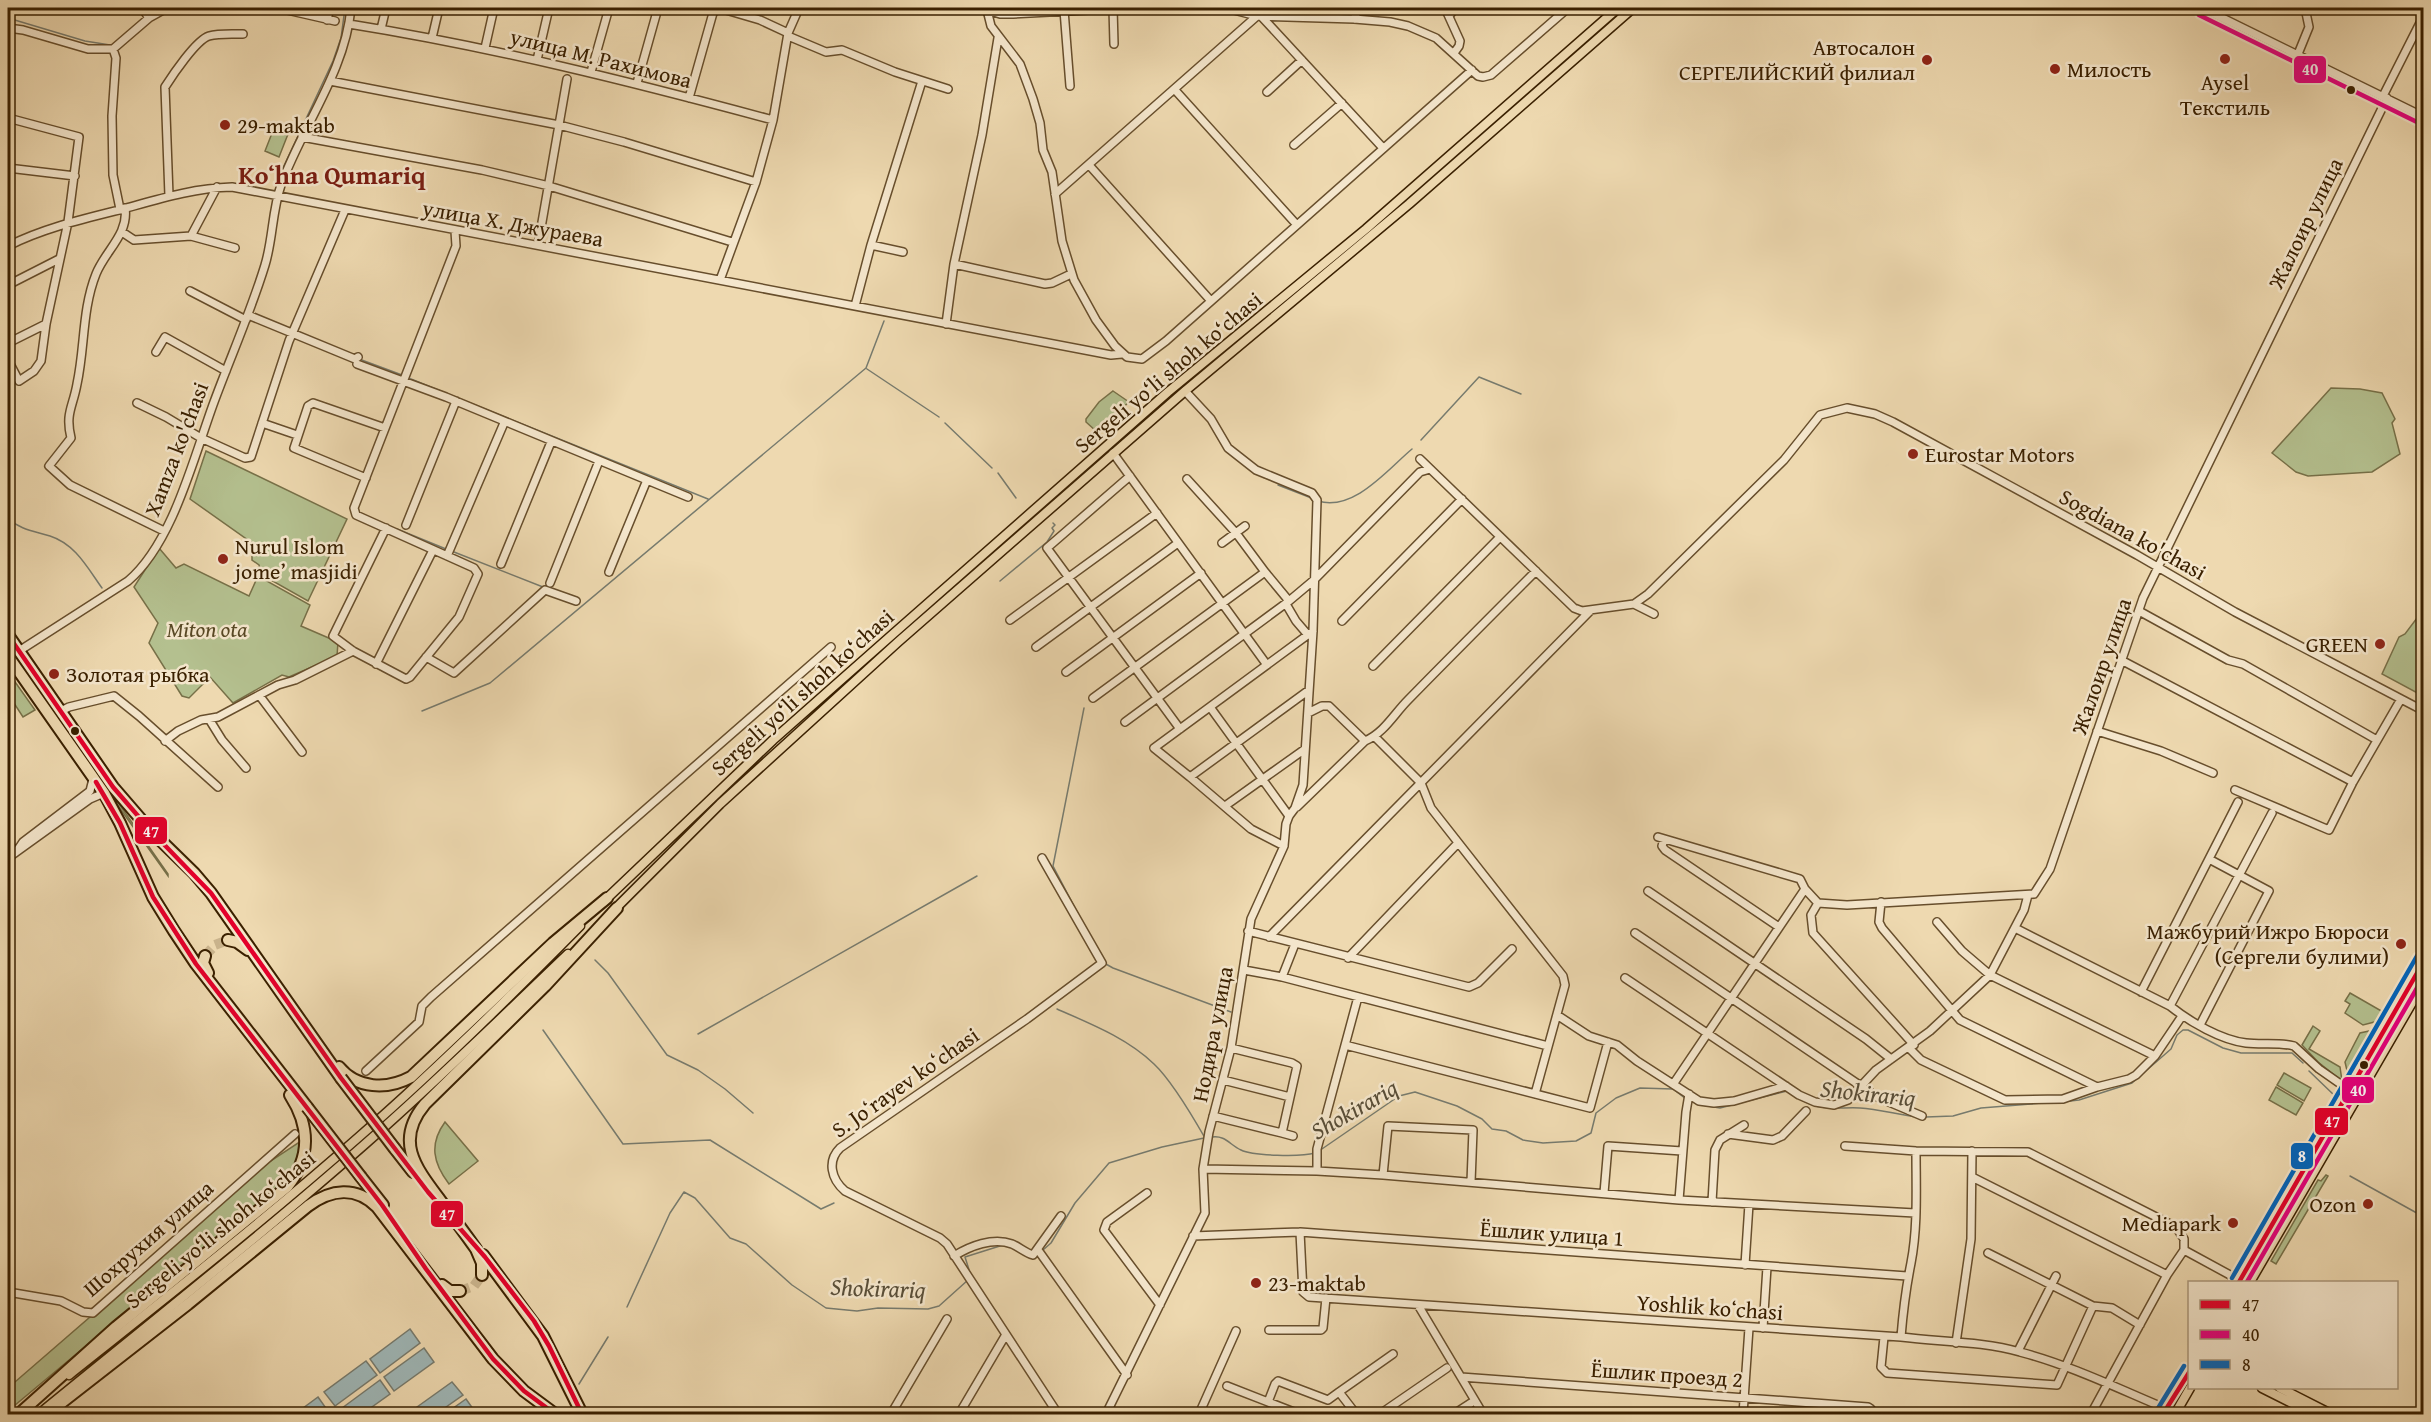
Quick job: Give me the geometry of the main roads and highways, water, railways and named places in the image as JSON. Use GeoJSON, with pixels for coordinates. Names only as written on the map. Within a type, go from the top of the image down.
{"type":"FeatureCollection","features":[{"type":"Feature","properties":{"kind":"highway"},"geometry":{"type":"LineString","coordinates":[[8,635],[113,787],[151,831],[203,883],[283,997],[395,1149],[428,1192],[461,1228],[480,1257],[483,1267],[482,1275]]}},
{"type":"Feature","properties":{"kind":"highway"},"geometry":{"type":"LineString","coordinates":[[8,656],[104,794],[163,915],[196,964],[304,1110],[361,1177],[426,1269],[498,1364],[524,1391],[555,1414]]}},
{"type":"Feature","properties":{"kind":"highway"},"geometry":{"type":"LineString","coordinates":[[343,1076],[368,1085],[383,1086],[404,1081],[419,1071],[480,1011],[607,898]]}},
{"type":"Feature","properties":{"kind":"highway"},"geometry":{"type":"LineString","coordinates":[[582,1414],[543,1336],[414,1164],[410,1139],[415,1118],[427,1102],[545,986],[617,908]]}},
{"type":"Feature","properties":{"kind":"highway"},"geometry":{"type":"LineString","coordinates":[[228,940],[241,945],[256,959]]}},
{"type":"Feature","properties":{"kind":"highway"},"geometry":{"type":"LineString","coordinates":[[205,956],[205,968],[220,994]]}},
{"type":"Feature","properties":{"kind":"highway"},"geometry":{"type":"LineString","coordinates":[[19,1414],[116,1327],[276,1198],[294,1178],[305,1154],[304,1110]]}},
{"type":"Feature","properties":{"kind":"highway"},"geometry":{"type":"LineString","coordinates":[[46,1414],[188,1304],[308,1206],[326,1195],[349,1192],[371,1202],[444,1288],[460,1292]]}},
{"type":"Feature","properties":{"kind":"main road","name":"Sergeli yo‘li shoh ko‘chasi"},"geometry":{"type":"LineString","coordinates":[[19,1414],[251,1229],[361,1136],[446,1058],[607,898],[773,740],[1168,392],[1366,229],[1618,8]]}},
{"type":"Feature","properties":{"kind":"main road","name":"Sergeli yo‘li shoh ko‘chasi"},"geometry":{"type":"LineString","coordinates":[[39,1414],[265,1230],[366,1143],[462,1056],[779,749],[1113,453],[1333,270],[1632,8]]}},
{"type":"Feature","properties":{"kind":"main road"},"geometry":{"type":"LineString","coordinates":[[2241,1281],[2424,960]]}},
{"type":"Feature","properties":{"kind":"main road"},"geometry":{"type":"LineString","coordinates":[[2251,1281],[2424,982]]}},
{"type":"Feature","properties":{"kind":"main road"},"geometry":{"type":"LineString","coordinates":[[2398,1004],[2408,1010]]}},
{"type":"Feature","properties":{"kind":"main road"},"geometry":{"type":"LineString","coordinates":[[2327,1128],[2337,1133]]}},
{"type":"Feature","properties":{"kind":"main road"},"geometry":{"type":"LineString","coordinates":[[2165,1412],[2188,1373]]}},
{"type":"Feature","properties":{"kind":"main road"},"geometry":{"type":"LineString","coordinates":[[2175,1414],[2189,1389]]}},
{"type":"Feature","properties":{"kind":"main road"},"geometry":{"type":"LineString","coordinates":[[2264,1389],[2314,1414]]}},
{"type":"Feature","properties":{"kind":"main road"},"geometry":{"type":"LineString","coordinates":[[2282,1389],[2331,1414]]}},
{"type":"Feature","properties":{"kind":"water"},"geometry":{"type":"Polygon","coordinates":[[[410,1329],[420,1343],[380,1373],[370,1359],[410,1329]]]}},
{"type":"Feature","properties":{"kind":"water"},"geometry":{"type":"Polygon","coordinates":[[[424,1348],[434,1362],[394,1391],[384,1377],[424,1348]]]}},
{"type":"Feature","properties":{"kind":"water"},"geometry":{"type":"Polygon","coordinates":[[[366,1361],[377,1375],[335,1406],[324,1392],[366,1361]]]}},
{"type":"Feature","properties":{"kind":"water"},"geometry":{"type":"Polygon","coordinates":[[[380,1380],[390,1394],[362,1414],[341,1414],[338,1411],[380,1380]]]}},
{"type":"Feature","properties":{"kind":"water"},"geometry":{"type":"Polygon","coordinates":[[[452,1382],[463,1395],[436,1414],[412,1414],[410,1412],[452,1382]]]}},
{"type":"Feature","properties":{"kind":"water"},"geometry":{"type":"Polygon","coordinates":[[[318,1397],[328,1411],[324,1414],[295,1414],[318,1397]]]}},
{"type":"Feature","properties":{"kind":"water"},"geometry":{"type":"Polygon","coordinates":[[[466,1399],[476,1413],[445,1414],[466,1399]]]}},
{"type":"Feature","properties":{"kind":"waterway"},"geometry":{"type":"LineString","coordinates":[[276,183],[333,61],[341,38],[345,8]]}},
{"type":"Feature","properties":{"kind":"waterway"},"geometry":{"type":"LineString","coordinates":[[8,18],[85,41],[110,45]]}},
{"type":"Feature","properties":{"kind":"waterway"},"geometry":{"type":"LineString","coordinates":[[422,711],[490,683],[866,368],[884,321]]}},
{"type":"Feature","properties":{"kind":"waterway"},"geometry":{"type":"LineString","coordinates":[[359,359],[402,375]]}},
{"type":"Feature","properties":{"kind":"waterway"},"geometry":{"type":"LineString","coordinates":[[867,369],[939,417]]}},
{"type":"Feature","properties":{"kind":"waterway"},"geometry":{"type":"LineString","coordinates":[[406,377],[708,499]]}},
{"type":"Feature","properties":{"kind":"waterway"},"geometry":{"type":"LineString","coordinates":[[1421,440],[1479,377],[1521,394]]}},
{"type":"Feature","properties":{"kind":"waterway"},"geometry":{"type":"LineString","coordinates":[[945,423],[992,468]]}},
{"type":"Feature","properties":{"kind":"waterway"},"geometry":{"type":"LineString","coordinates":[[1318,501],[1331,503],[1357,495],[1412,449]]}},
{"type":"Feature","properties":{"kind":"waterway"},"geometry":{"type":"LineString","coordinates":[[8,473],[8,482]]}},
{"type":"Feature","properties":{"kind":"waterway"},"geometry":{"type":"LineString","coordinates":[[998,473],[1016,498]]}},
{"type":"Feature","properties":{"kind":"waterway"},"geometry":{"type":"LineString","coordinates":[[1278,485],[1314,499]]}},
{"type":"Feature","properties":{"kind":"waterway"},"geometry":{"type":"LineString","coordinates":[[8,518],[22,528],[50,536],[67,545],[80,557],[102,588]]}},
{"type":"Feature","properties":{"kind":"waterway"},"geometry":{"type":"LineString","coordinates":[[1000,581],[1047,542],[1054,531],[1053,523]]}},
{"type":"Feature","properties":{"kind":"waterway"},"geometry":{"type":"LineString","coordinates":[[397,529],[446,549]]}},
{"type":"Feature","properties":{"kind":"waterway"},"geometry":{"type":"LineString","coordinates":[[454,552],[543,587]]}},
{"type":"Feature","properties":{"kind":"waterway"},"geometry":{"type":"LineString","coordinates":[[1084,708],[1053,866],[1085,927]]}},
{"type":"Feature","properties":{"kind":"waterway"},"geometry":{"type":"LineString","coordinates":[[698,1034],[977,876]]}},
{"type":"Feature","properties":{"kind":"waterway"},"geometry":{"type":"LineString","coordinates":[[595,960],[608,973],[667,1055],[698,1070],[753,1113]]}},
{"type":"Feature","properties":{"kind":"waterway"},"geometry":{"type":"LineString","coordinates":[[1104,963],[1231,1012]]}},
{"type":"Feature","properties":{"kind":"waterway"},"geometry":{"type":"LineString","coordinates":[[1057,1009],[1108,1032],[1154,1064],[1182,1100],[1205,1138]]}},
{"type":"Feature","properties":{"kind":"waterway"},"geometry":{"type":"LineString","coordinates":[[543,1030],[623,1144],[710,1140],[821,1209],[834,1203]]}},
{"type":"Feature","properties":{"kind":"waterway","name":"Shokirariq"},"geometry":{"type":"LineString","coordinates":[[2053,1103],[2079,1100],[2132,1083],[2171,1049],[2177,1035],[2183,1030],[2188,1030],[2223,1048],[2241,1053],[2292,1053],[2303,1063]]}},
{"type":"Feature","properties":{"kind":"waterway","name":"Shokirariq"},"geometry":{"type":"LineString","coordinates":[[2309,1071],[2335,1096]]}},
{"type":"Feature","properties":{"kind":"waterway","name":"Shokirariq"},"geometry":{"type":"LineString","coordinates":[[1319,1151],[1399,1096],[1415,1092],[1457,1106],[1482,1119],[1492,1129],[1506,1131],[1523,1140],[1543,1143],[1576,1141],[1591,1133],[1596,1113],[1616,1098],[1640,1088],[1673,1089],[1686,1099]]}},
{"type":"Feature","properties":{"kind":"waterway","name":"Shokirariq"},"geometry":{"type":"LineString","coordinates":[[1702,1105],[1720,1108],[1787,1091],[1793,1095]]}},
{"type":"Feature","properties":{"kind":"waterway","name":"Shokirariq"},"geometry":{"type":"LineString","coordinates":[[1800,1099],[1815,1106],[1867,1109],[1918,1117]]}},
{"type":"Feature","properties":{"kind":"waterway","name":"Shokirariq"},"geometry":{"type":"LineString","coordinates":[[1926,1117],[1953,1116],[1981,1108],[2042,1103]]}},
{"type":"Feature","properties":{"kind":"waterway","name":"Shokirariq"},"geometry":{"type":"LineString","coordinates":[[1212,1137],[1220,1137],[1241,1150],[1256,1154],[1315,1153]]}},
{"type":"Feature","properties":{"kind":"waterway","name":"Shokirariq"},"geometry":{"type":"LineString","coordinates":[[1043,1250],[1051,1243],[1075,1203],[1109,1163],[1162,1147],[1204,1138]]}},
{"type":"Feature","properties":{"kind":"waterway","name":"Shokirariq"},"geometry":{"type":"LineString","coordinates":[[2350,1176],[2424,1217]]}},
{"type":"Feature","properties":{"kind":"waterway","name":"Shokirariq"},"geometry":{"type":"LineString","coordinates":[[627,1307],[670,1213],[684,1192],[695,1198],[730,1238],[746,1244],[792,1285],[826,1308],[857,1311],[878,1308],[928,1309],[939,1306],[968,1280]]}},
{"type":"Feature","properties":{"kind":"waterway","name":"Shokirariq"},"geometry":{"type":"LineString","coordinates":[[971,1276],[965,1257],[1003,1245]]}},
{"type":"Feature","properties":{"kind":"waterway","name":"Shokirariq"},"geometry":{"type":"LineString","coordinates":[[579,1384],[608,1337]]}},
{"type":"Feature","properties":{"kind":"tunnel"},"geometry":{"type":"LineString","coordinates":[[205,956],[215,945],[228,940]]}},
{"type":"Feature","properties":{"kind":"tunnel"},"geometry":{"type":"LineString","coordinates":[[460,1291],[474,1286],[482,1275]]}},
{"type":"Feature","properties":{"kind":"place","name":"Aysel Текстиль"},"geometry":{"type":"Point","coordinates":[2225,59]}},
{"type":"Feature","properties":{"kind":"place","name":"Автосалон СЕРГЕЛИЙСКИЙ филиал"},"geometry":{"type":"Point","coordinates":[1927,60]}},
{"type":"Feature","properties":{"kind":"place","name":"Милость"},"geometry":{"type":"Point","coordinates":[2055,69]}},
{"type":"Feature","properties":{"kind":"place","name":"29-maktab"},"geometry":{"type":"Point","coordinates":[225,125]}},
{"type":"Feature","properties":{"kind":"place","name":"Eurostar Motors"},"geometry":{"type":"Point","coordinates":[1913,454]}},
{"type":"Feature","properties":{"kind":"place","name":"Nurul Islom jome’ masjidi"},"geometry":{"type":"Point","coordinates":[223,559]}},
{"type":"Feature","properties":{"kind":"place","name":"GREEN"},"geometry":{"type":"Point","coordinates":[2380,644]}},
{"type":"Feature","properties":{"kind":"place","name":"Золотая рыбка"},"geometry":{"type":"Point","coordinates":[54,674]}},
{"type":"Feature","properties":{"kind":"place","name":"Мажбурий Ижро Бюроси (Сергели булими)"},"geometry":{"type":"Point","coordinates":[2401,944]}},
{"type":"Feature","properties":{"kind":"place","name":"Ozon"},"geometry":{"type":"Point","coordinates":[2368,1204]}},
{"type":"Feature","properties":{"kind":"place","name":"Mediapark"},"geometry":{"type":"Point","coordinates":[2233,1223]}},
{"type":"Feature","properties":{"kind":"place","name":"23-maktab"},"geometry":{"type":"Point","coordinates":[1256,1283]}},
{"type":"Feature","properties":{"kind":"district","name":"Koʻhna Qumariq"},"geometry":{"type":"Point","coordinates":[332,174]}},
{"type":"Feature","properties":{"kind":"park label","name":"Miton ota"},"geometry":{"type":"Point","coordinates":[207,629]}}]}
